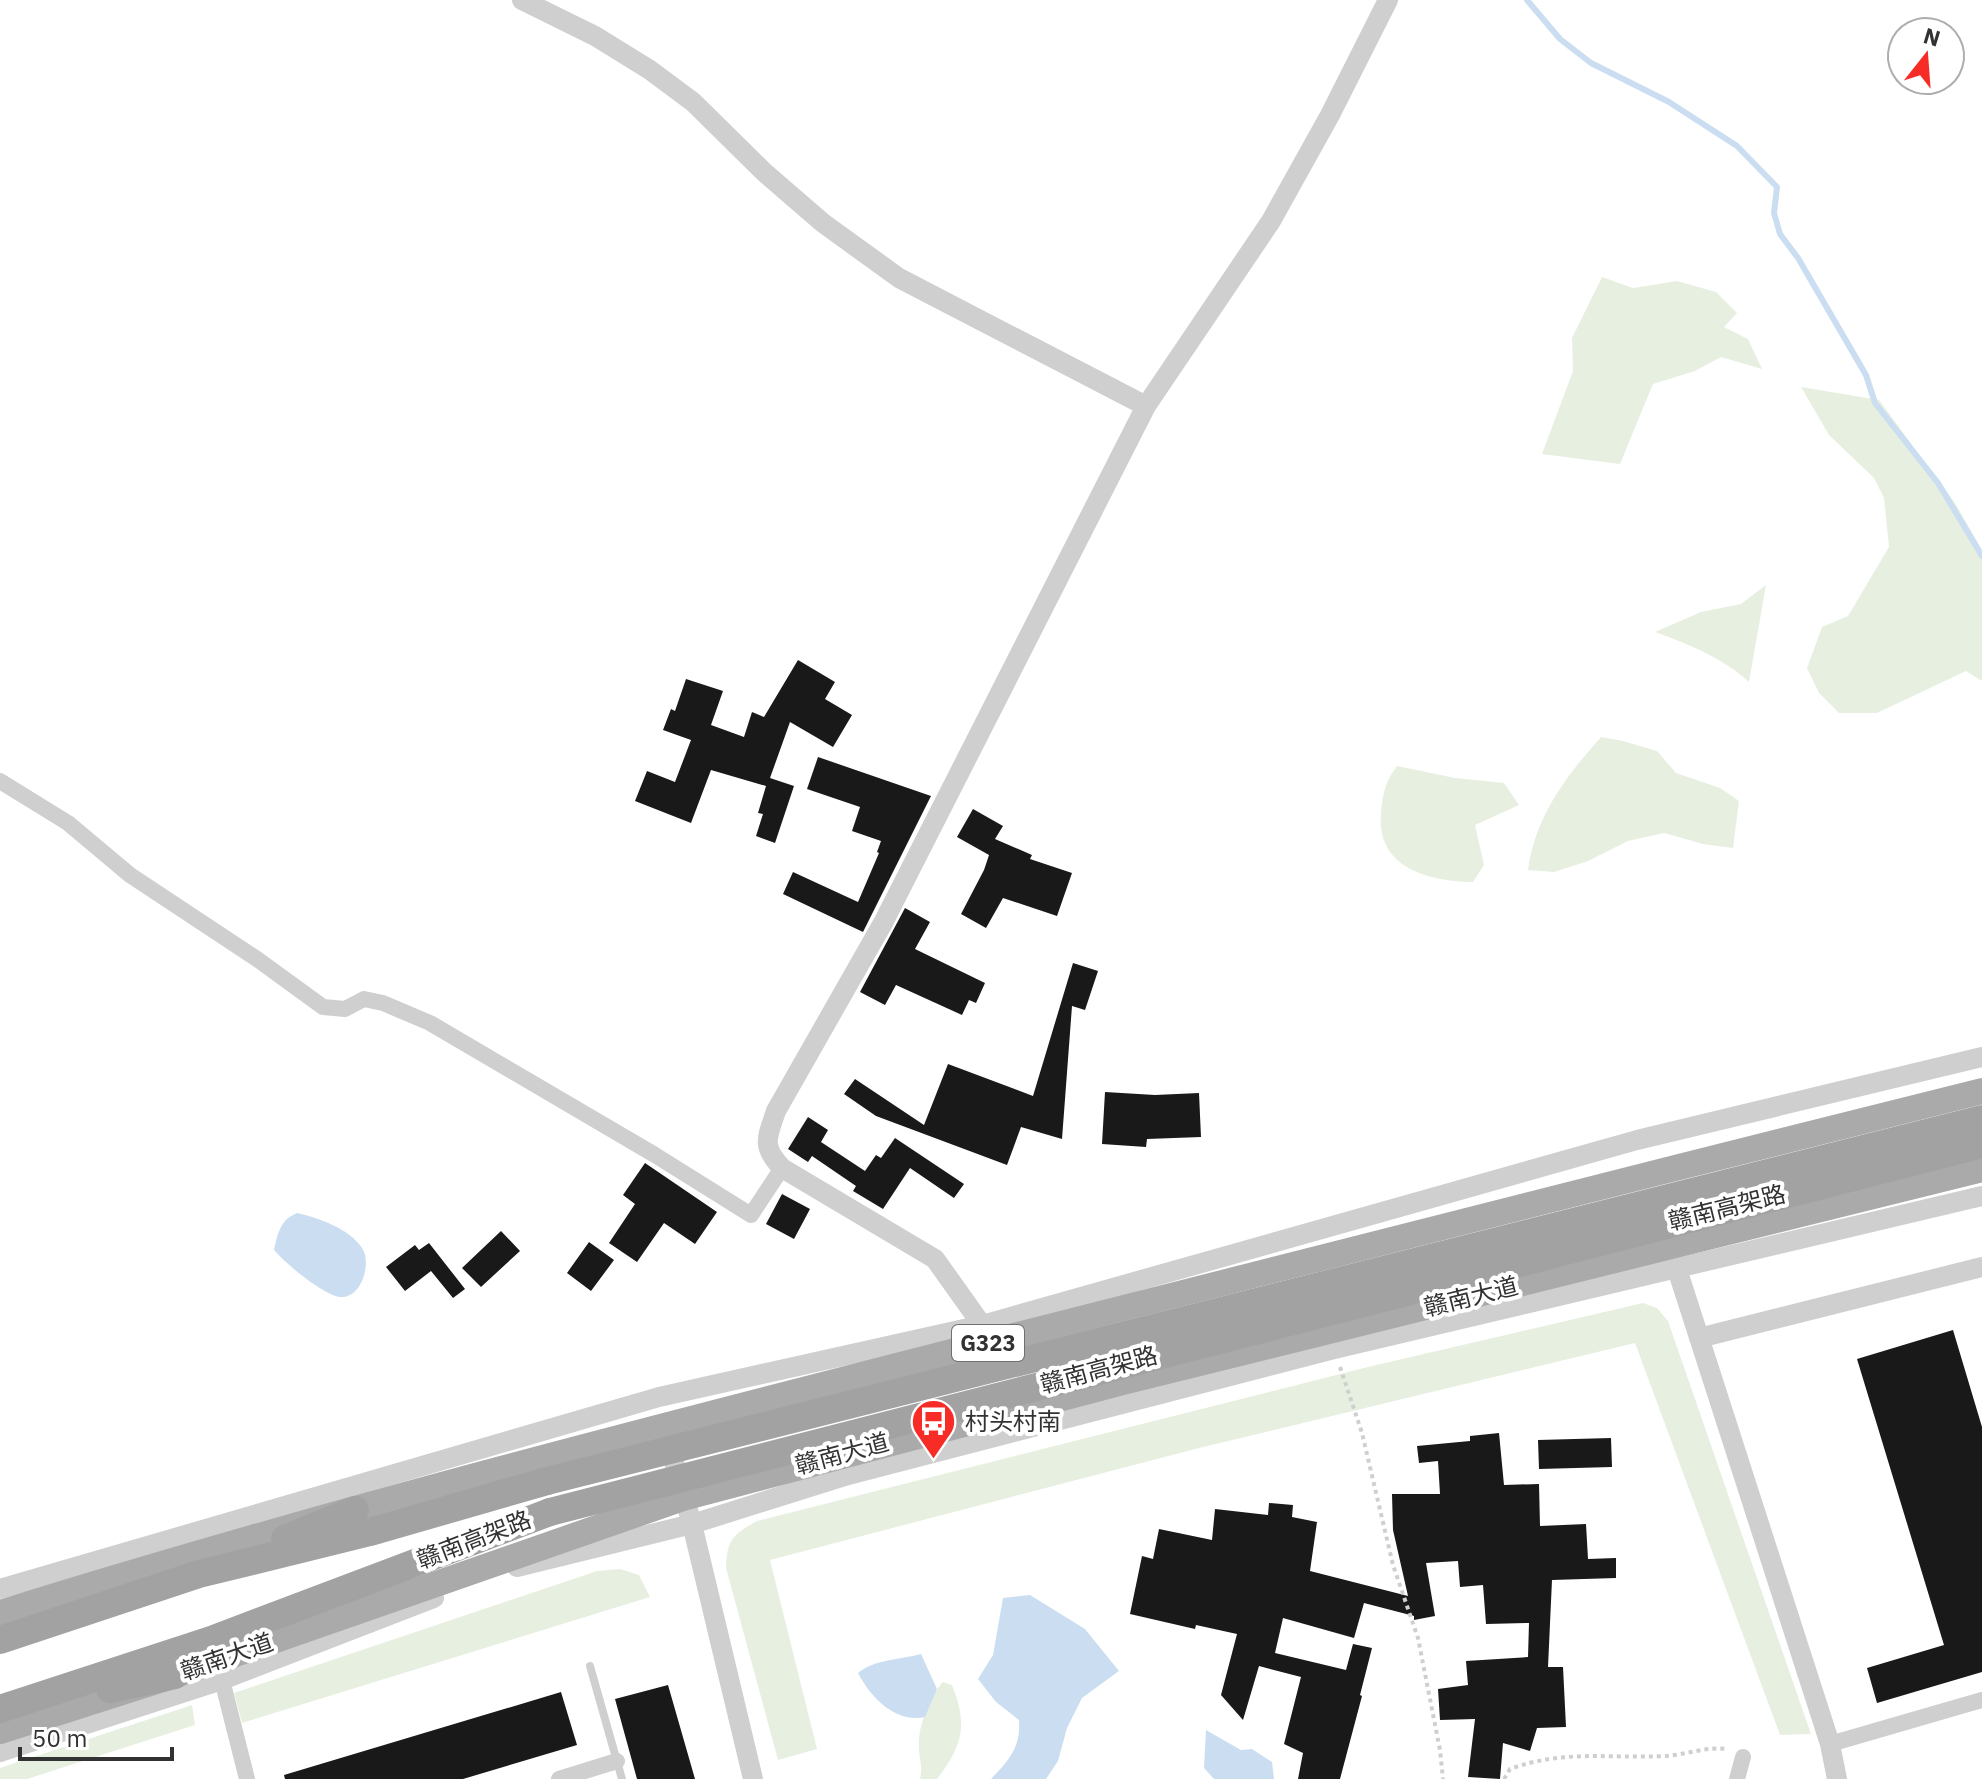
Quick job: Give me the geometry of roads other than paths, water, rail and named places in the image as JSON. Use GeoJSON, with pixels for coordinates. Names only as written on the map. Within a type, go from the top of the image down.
{"type":"FeatureCollection","features":[{"type":"Feature","properties":{"kind":"highway","name":"赣南高架路"},"geometry":{"type":"LineString","coordinates":[[0,1640],[199,1574],[370,1532],[547,1481],[1982,1119]]}},
{"type":"Feature","properties":{"kind":"highway","name":"赣南高架路"},"geometry":{"type":"LineString","coordinates":[[0,1711],[211,1640],[550,1512],[1982,1144]]}},
{"type":"Feature","properties":{"kind":"highway"},"geometry":{"type":"LineString","coordinates":[[199,1574],[355,1510]]}},
{"type":"Feature","properties":{"kind":"highway"},"geometry":{"type":"LineString","coordinates":[[0,1711],[175,1675]]}},
{"type":"Feature","properties":{"kind":"main road","name":"G323"},"geometry":{"type":"LineString","coordinates":[[0,1613],[142,1569],[580,1447],[1653,1172],[1982,1091]]}},
{"type":"Feature","properties":{"kind":"main road","name":"赣南大道"},"geometry":{"type":"LineString","coordinates":[[0,1731],[175,1675],[683,1498],[1123,1382],[1982,1169]]}},
{"type":"Feature","properties":{"kind":"main road"},"geometry":{"type":"LineString","coordinates":[[772,1397],[794,1467]]}},
{"type":"Feature","properties":{"kind":"main road"},"geometry":{"type":"LineString","coordinates":[[580,1447],[599,1525]]}},
{"type":"Feature","properties":{"kind":"street"},"geometry":{"type":"LineString","coordinates":[[522,0],[595,36],[672,86],[823,223],[899,278],[1146,406]]}},
{"type":"Feature","properties":{"kind":"street"},"geometry":{"type":"LineString","coordinates":[[982,1325],[935,1259],[782,1168],[769,1154],[767,1139],[776,1111],[883,923],[1146,406],[1271,221],[1330,115],[1388,0]]}},
{"type":"Feature","properties":{"kind":"street"},"geometry":{"type":"LineString","coordinates":[[0,781],[68,823],[130,875],[323,1007],[345,1009],[364,999],[383,1003],[430,1023],[751,1215],[782,1168]]}},
{"type":"Feature","properties":{"kind":"street"},"geometry":{"type":"LineString","coordinates":[[0,1589],[659,1397],[982,1325],[1637,1140],[1982,1057]]}},
{"type":"Feature","properties":{"kind":"street"},"geometry":{"type":"LineString","coordinates":[[0,1752],[222,1680],[505,1570],[692,1524],[848,1475],[1334,1349],[1982,1196]]}},
{"type":"Feature","properties":{"kind":"street"},"geometry":{"type":"LineString","coordinates":[[1699,1338],[1982,1267]]}},
{"type":"Feature","properties":{"kind":"street"},"geometry":{"type":"LineString","coordinates":[[1677,1269],[1830,1744],[1837,1779]]}},
{"type":"Feature","properties":{"kind":"street"},"geometry":{"type":"LineString","coordinates":[[659,1397],[663,1426],[692,1524],[753,1779]]}},
{"type":"Feature","properties":{"kind":"street"},"geometry":{"type":"LineString","coordinates":[[222,1680],[247,1779]]}},
{"type":"Feature","properties":{"kind":"street"},"geometry":{"type":"LineString","coordinates":[[1830,1744],[1982,1700]]}},
{"type":"Feature","properties":{"kind":"street"},"geometry":{"type":"LineString","coordinates":[[1737,1779],[1743,1757]]}},
{"type":"Feature","properties":{"kind":"street"},"geometry":{"type":"LineString","coordinates":[[559,1779],[617,1761]]}},
{"type":"Feature","properties":{"kind":"lane"},"geometry":{"type":"LineString","coordinates":[[590,1666],[622,1779]]}},
{"type":"Feature","properties":{"kind":"water"},"geometry":{"type":"Polygon","coordinates":[[[297,1213],[341,1229],[362,1248],[366,1262],[363,1278],[348,1296],[340,1297],[324,1291],[274,1250],[283,1223],[297,1213]]]}},
{"type":"Feature","properties":{"kind":"water"},"geometry":{"type":"Polygon","coordinates":[[[1030,1595],[1085,1629],[1119,1671],[1082,1698],[1067,1728],[1058,1761],[1046,1779],[991,1779],[1012,1752],[1018,1738],[1019,1720],[996,1702],[978,1679],[993,1655],[1003,1598],[1030,1595]]]}},
{"type":"Feature","properties":{"kind":"water"},"geometry":{"type":"Polygon","coordinates":[[[921,1654],[937,1689],[925,1717],[904,1716],[885,1707],[858,1673],[880,1662],[921,1654]]]}},
{"type":"Feature","properties":{"kind":"water"},"geometry":{"type":"Polygon","coordinates":[[[1206,1730],[1241,1750],[1252,1749],[1272,1762],[1274,1779],[1214,1779],[1204,1768],[1206,1730]]]}},
{"type":"Feature","properties":{"kind":"waterway"},"geometry":{"type":"LineString","coordinates":[[1527,0],[1560,39],[1591,63],[1669,102],[1737,146],[1777,187],[1774,213],[1780,234],[1798,258],[1866,375],[1875,403],[1938,483],[1982,556]]}},
{"type":"Feature","properties":{"kind":"place","name":"村头村南"},"geometry":{"type":"Point","coordinates":[934,1461]}}]}
